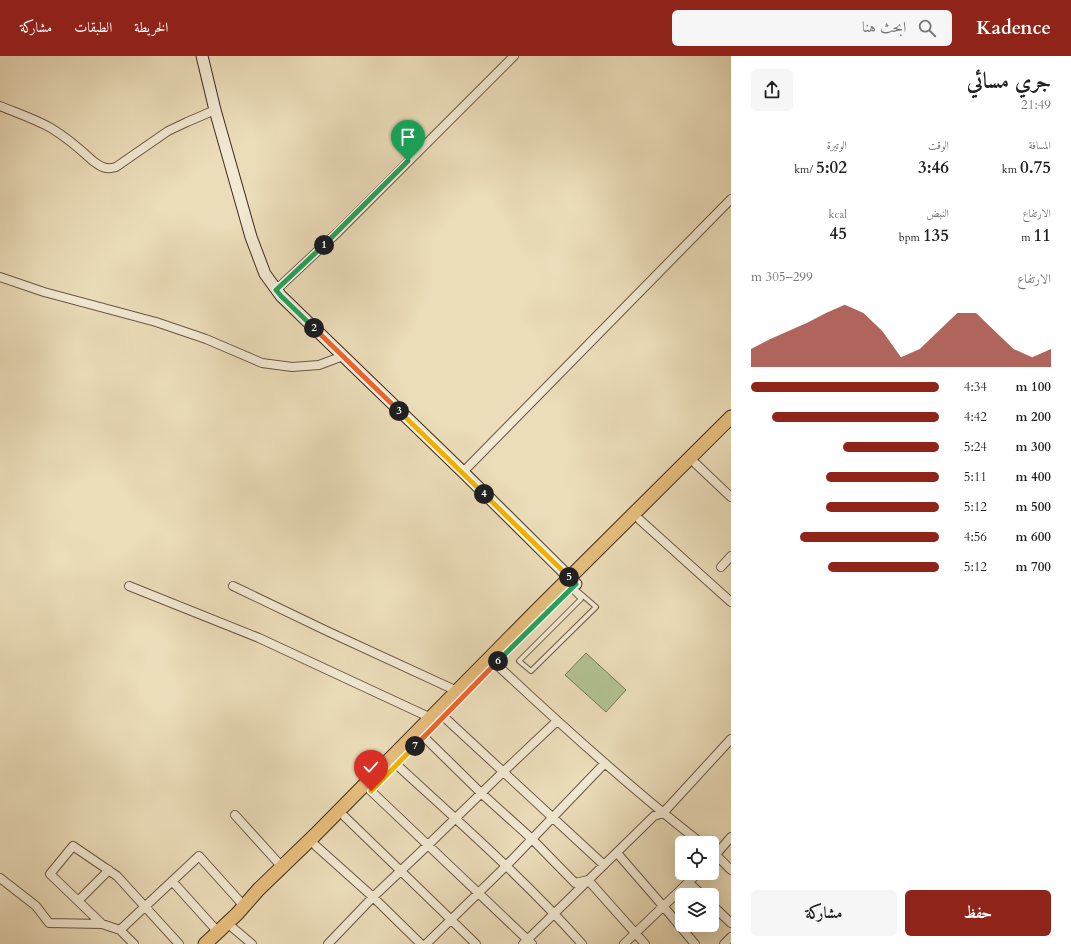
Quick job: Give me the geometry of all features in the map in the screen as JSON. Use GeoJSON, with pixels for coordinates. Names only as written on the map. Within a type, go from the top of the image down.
{"type":"FeatureCollection","features":[{"type":"Feature","properties":{"kind":"main road"},"geometry":{"type":"LineString","coordinates":[[217,938],[244,906],[282,867],[437,717],[496,664],[731,417]]}},
{"type":"Feature","properties":{"kind":"main road"},"geometry":{"type":"LineString","coordinates":[[205,944],[233,928],[424,738],[437,717],[457,692],[536,611],[572,585],[640,520],[731,429]]}},
{"type":"Feature","properties":{"kind":"street"},"geometry":{"type":"LineString","coordinates":[[202,56],[215,110],[251,237],[265,274],[276,290],[463,472],[572,585]]}},
{"type":"Feature","properties":{"kind":"street"},"geometry":{"type":"LineString","coordinates":[[276,290],[349,221],[514,56]]}},
{"type":"Feature","properties":{"kind":"street"},"geometry":{"type":"LineString","coordinates":[[0,106],[38,121],[52,129],[104,168],[116,167],[168,131],[215,110]]}},
{"type":"Feature","properties":{"kind":"street"},"geometry":{"type":"LineString","coordinates":[[463,472],[731,199]]}},
{"type":"Feature","properties":{"kind":"street"},"geometry":{"type":"LineString","coordinates":[[0,277],[44,292],[156,322],[206,339],[262,363],[292,367],[319,365],[343,356]]}},
{"type":"Feature","properties":{"kind":"street"},"geometry":{"type":"LineString","coordinates":[[696,464],[731,497]]}},
{"type":"Feature","properties":{"kind":"street"},"geometry":{"type":"LineString","coordinates":[[640,520],[731,602]]}},
{"type":"Feature","properties":{"kind":"street"},"geometry":{"type":"LineString","coordinates":[[721,567],[731,556]]}},
{"type":"Feature","properties":{"kind":"street"},"geometry":{"type":"LineString","coordinates":[[128,586],[259,638],[437,717],[503,772],[604,865]]}},
{"type":"Feature","properties":{"kind":"street"},"geometry":{"type":"LineString","coordinates":[[233,586],[457,692]]}},
{"type":"Feature","properties":{"kind":"street"},"geometry":{"type":"LineString","coordinates":[[496,664],[557,721],[663,813],[692,836]]}},
{"type":"Feature","properties":{"kind":"street"},"geometry":{"type":"LineString","coordinates":[[328,944],[373,897],[557,721]]}},
{"type":"Feature","properties":{"kind":"street"},"geometry":{"type":"LineString","coordinates":[[424,738],[481,793],[532,839],[574,883],[588,880]]}},
{"type":"Feature","properties":{"kind":"street"},"geometry":{"type":"LineString","coordinates":[[371,791],[527,942],[554,913],[654,816],[663,813],[731,739]]}},
{"type":"Feature","properties":{"kind":"street"},"geometry":{"type":"LineString","coordinates":[[426,944],[506,866],[605,763]]}},
{"type":"Feature","properties":{"kind":"street"},"geometry":{"type":"LineString","coordinates":[[397,764],[506,866],[554,913],[582,944]]}},
{"type":"Feature","properties":{"kind":"street"},"geometry":{"type":"LineString","coordinates":[[235,815],[282,867]]}},
{"type":"Feature","properties":{"kind":"street"},"geometry":{"type":"LineString","coordinates":[[345,817],[476,944]]}},
{"type":"Feature","properties":{"kind":"street"},"geometry":{"type":"LineString","coordinates":[[719,850],[731,837]]}},
{"type":"Feature","properties":{"kind":"street"},"geometry":{"type":"LineString","coordinates":[[102,924],[50,874],[74,846],[117,876],[179,944]]}},
{"type":"Feature","properties":{"kind":"street"},"geometry":{"type":"LineString","coordinates":[[316,846],[373,897],[421,944]]}},
{"type":"Feature","properties":{"kind":"street"},"geometry":{"type":"LineString","coordinates":[[617,853],[695,944]]}},
{"type":"Feature","properties":{"kind":"street"},"geometry":{"type":"LineString","coordinates":[[120,930],[199,856],[244,906]]}},
{"type":"Feature","properties":{"kind":"street"},"geometry":{"type":"LineString","coordinates":[[719,861],[731,870]]}},
{"type":"Feature","properties":{"kind":"street"},"geometry":{"type":"LineString","coordinates":[[78,901],[109,870]]}},
{"type":"Feature","properties":{"kind":"street"},"geometry":{"type":"LineString","coordinates":[[0,878],[36,906],[49,923],[102,924],[120,930],[134,944]]}},
{"type":"Feature","properties":{"kind":"street"},"geometry":{"type":"LineString","coordinates":[[588,880],[645,944]]}},
{"type":"Feature","properties":{"kind":"street"},"geometry":{"type":"LineString","coordinates":[[172,881],[217,938]]}},
{"type":"Feature","properties":{"kind":"street"},"geometry":{"type":"LineString","coordinates":[[624,944],[688,882],[694,888]]}},
{"type":"Feature","properties":{"kind":"street"},"geometry":{"type":"LineString","coordinates":[[719,912],[731,923]]}},
{"type":"Feature","properties":{"kind":"street"},"geometry":{"type":"LineString","coordinates":[[233,928],[252,944]]}},
{"type":"Feature","properties":{"kind":"street"},"geometry":{"type":"LineString","coordinates":[[724,944],[731,937]]}},
{"type":"Feature","properties":{"kind":"lane"},"geometry":{"type":"LineString","coordinates":[[572,585],[596,607],[531,671],[519,661],[581,599],[572,585]]}},
{"type":"Feature","properties":{"kind":"green space"},"geometry":{"type":"Polygon","coordinates":[[[586,653],[626,690],[606,712],[565,675],[586,653]]]}},
{"type":"Feature","properties":{"kind":"route"},"geometry":{"type":"LineString","coordinates":[[371,791],[576,584],[276,290],[338,232],[408,161]]}}]}
